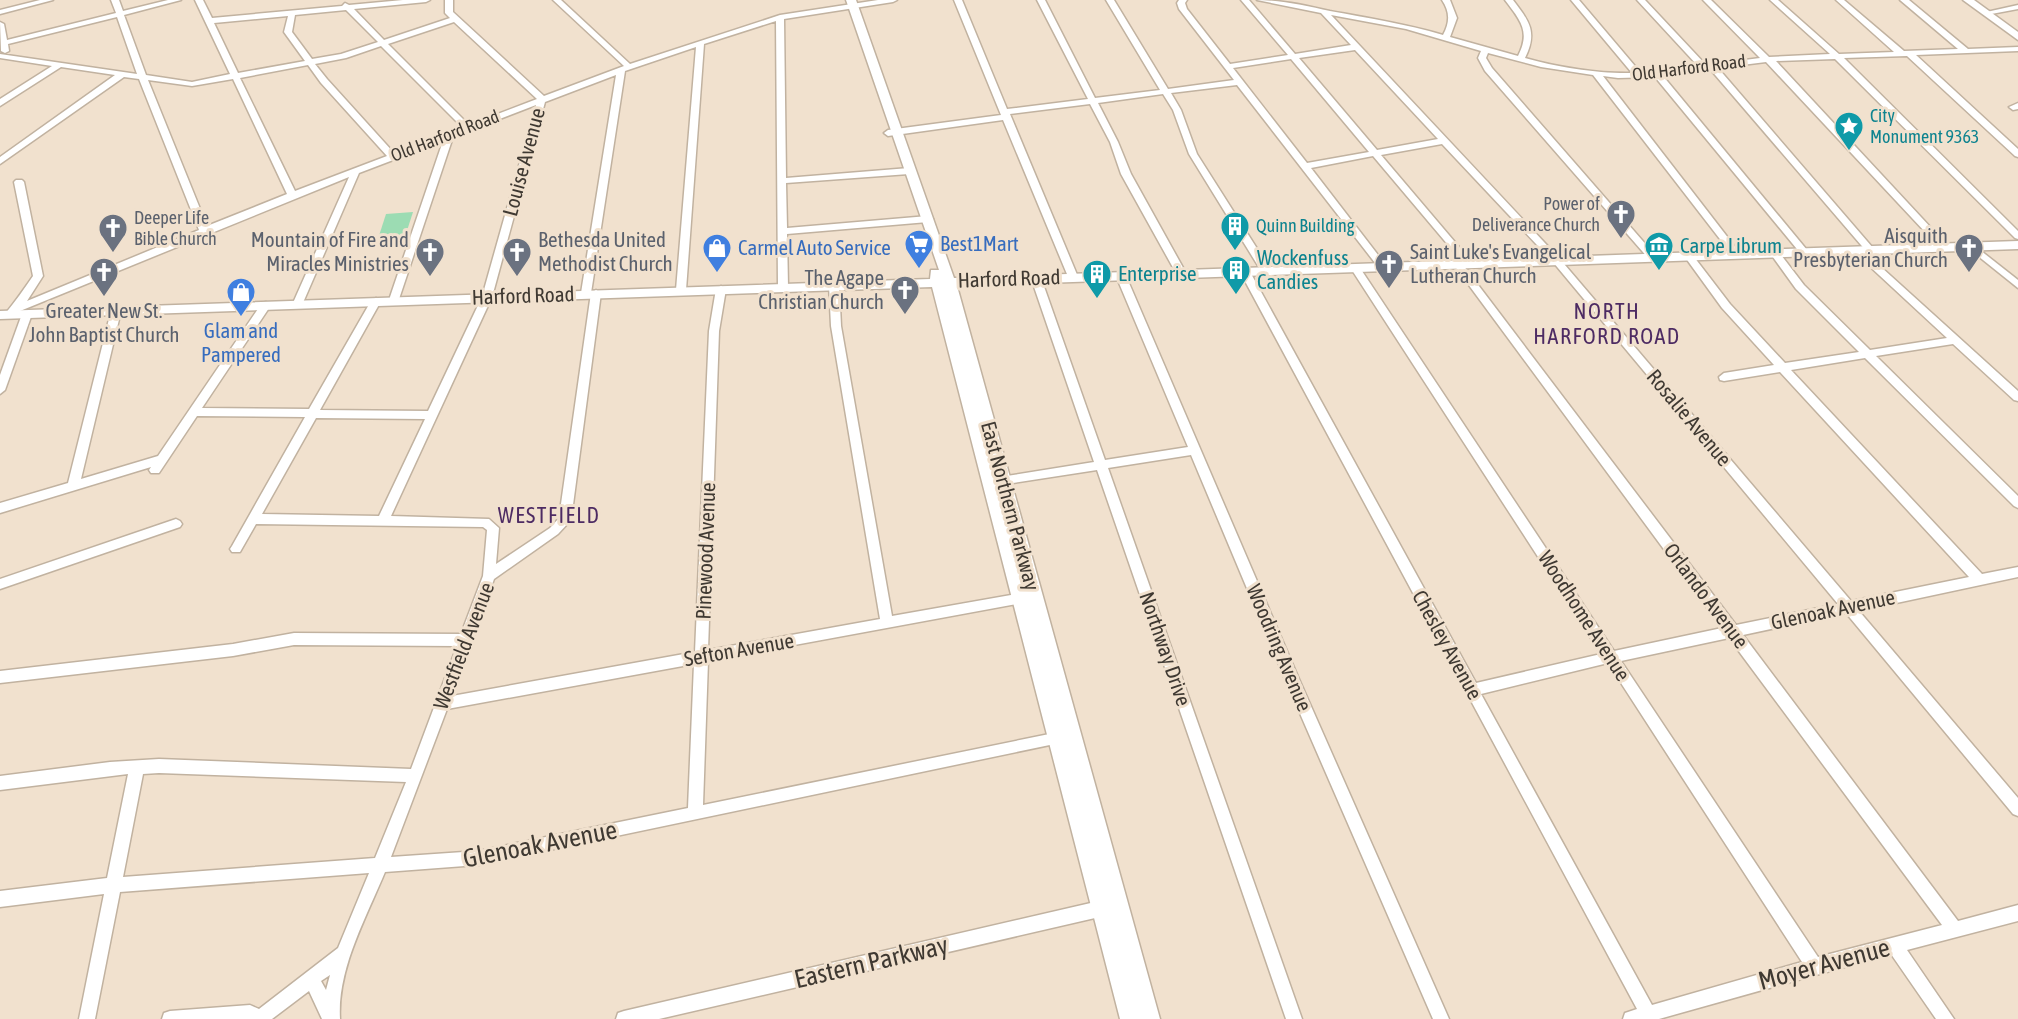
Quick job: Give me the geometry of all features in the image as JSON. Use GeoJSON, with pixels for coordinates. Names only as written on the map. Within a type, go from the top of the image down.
{"type":"FeatureCollection","features":[{"type":"Feature","properties":{"kind":"main road"},"geometry":{"type":"LineString","coordinates":[[1968,0],[2018,37]]}},
{"type":"Feature","properties":{"kind":"main road","name":"East Northern Parkway"},"geometry":{"type":"LineString","coordinates":[[848,3],[943,281],[1065,737],[1101,909],[1130,1019]]}},
{"type":"Feature","properties":{"kind":"main road","name":"Harford Road"},"geometry":{"type":"LineString","coordinates":[[13,313],[2018,245]]}},
{"type":"Feature","properties":{"kind":"main road","name":"East Northern Parkway"},"geometry":{"type":"LineString","coordinates":[[1065,737],[1119,905],[1150,1019]]}},
{"type":"Feature","properties":{"kind":"street"},"geometry":{"type":"LineString","coordinates":[[0,12],[49,0]]}},
{"type":"Feature","properties":{"kind":"street"},"geometry":{"type":"LineString","coordinates":[[115,0],[137,63],[204,230]]}},
{"type":"Feature","properties":{"kind":"street"},"geometry":{"type":"LineString","coordinates":[[4,43],[177,0]]}},
{"type":"Feature","properties":{"kind":"street"},"geometry":{"type":"LineString","coordinates":[[198,0],[292,195]]}},
{"type":"Feature","properties":{"kind":"street"},"geometry":{"type":"LineString","coordinates":[[341,0],[467,127]]}},
{"type":"Feature","properties":{"kind":"street"},"geometry":{"type":"LineString","coordinates":[[208,21],[426,0]]}},
{"type":"Feature","properties":{"kind":"street","name":"Louise Avenue"},"geometry":{"type":"LineString","coordinates":[[383,520],[487,297],[542,99],[447,11],[449,0]]}},
{"type":"Feature","properties":{"kind":"street"},"geometry":{"type":"LineString","coordinates":[[557,0],[625,68]]}},
{"type":"Feature","properties":{"kind":"street","name":"Old Harford Road"},"geometry":{"type":"LineString","coordinates":[[13,313],[204,230],[625,68],[780,17],[848,3],[893,0]]}},
{"type":"Feature","properties":{"kind":"street"},"geometry":{"type":"LineString","coordinates":[[958,0],[1073,277]]}},
{"type":"Feature","properties":{"kind":"street"},"geometry":{"type":"LineString","coordinates":[[1041,0],[1114,142],[1126,174],[1181,273]]}},
{"type":"Feature","properties":{"kind":"street"},"geometry":{"type":"LineString","coordinates":[[1110,0],[1181,117],[1193,154],[1265,269]]}},
{"type":"Feature","properties":{"kind":"street"},"geometry":{"type":"LineString","coordinates":[[1183,0],[1183,9],[1382,266]]}},
{"type":"Feature","properties":{"kind":"street","name":"Orlando Avenue"},"geometry":{"type":"LineString","coordinates":[[1245,0],[1376,153],[1463,263],[1732,631],[1954,928]]}},
{"type":"Feature","properties":{"kind":"street","name":"Old Harford Road"},"geometry":{"type":"LineString","coordinates":[[1261,0],[1398,24],[1521,59],[1596,74],[1639,76],[1767,59],[2018,49]]}},
{"type":"Feature","properties":{"kind":"street"},"geometry":{"type":"LineString","coordinates":[[1446,0],[1454,15],[1446,37]]}},
{"type":"Feature","properties":{"kind":"street"},"geometry":{"type":"LineString","coordinates":[[1509,0],[1524,19],[1529,33],[1528,44],[1521,59]]}},
{"type":"Feature","properties":{"kind":"street"},"geometry":{"type":"LineString","coordinates":[[1575,0],[1639,76]]}},
{"type":"Feature","properties":{"kind":"street"},"geometry":{"type":"LineString","coordinates":[[1641,0],[1707,66],[1864,250],[2018,397]]}},
{"type":"Feature","properties":{"kind":"street"},"geometry":{"type":"LineString","coordinates":[[1707,0],[1767,59],[1944,247]]}},
{"type":"Feature","properties":{"kind":"street"},"geometry":{"type":"LineString","coordinates":[[1774,0],[1835,56],[2018,236]]}},
{"type":"Feature","properties":{"kind":"street"},"geometry":{"type":"LineString","coordinates":[[1840,0],[1906,54],[2018,154]]}},
{"type":"Feature","properties":{"kind":"street"},"geometry":{"type":"LineString","coordinates":[[1904,0],[1967,52]]}},
{"type":"Feature","properties":{"kind":"street"},"geometry":{"type":"LineString","coordinates":[[1986,13],[2018,7]]}},
{"type":"Feature","properties":{"kind":"street","name":"Rosalie Avenue"},"geometry":{"type":"LineString","coordinates":[[1323,11],[1556,260],[2018,808]]}},
{"type":"Feature","properties":{"kind":"street"},"geometry":{"type":"LineString","coordinates":[[292,13],[288,32],[311,64],[392,156]]}},
{"type":"Feature","properties":{"kind":"street"},"geometry":{"type":"LineString","coordinates":[[780,17],[783,286]]}},
{"type":"Feature","properties":{"kind":"street"},"geometry":{"type":"LineString","coordinates":[[0,56],[192,84],[311,64],[384,44],[455,19]]}},
{"type":"Feature","properties":{"kind":"street"},"geometry":{"type":"LineString","coordinates":[[0,24],[5,52],[0,56]]}},
{"type":"Feature","properties":{"kind":"street"},"geometry":{"type":"LineString","coordinates":[[681,290],[700,42]]}},
{"type":"Feature","properties":{"kind":"street"},"geometry":{"type":"LineString","coordinates":[[1227,67],[1356,47]]}},
{"type":"Feature","properties":{"kind":"street"},"geometry":{"type":"LineString","coordinates":[[1486,49],[1482,56],[1485,65],[1652,256]]}},
{"type":"Feature","properties":{"kind":"street"},"geometry":{"type":"LineString","coordinates":[[0,160],[137,63]]}},
{"type":"Feature","properties":{"kind":"street"},"geometry":{"type":"LineString","coordinates":[[0,104],[59,65]]}},
{"type":"Feature","properties":{"kind":"street","name":"Westfield Avenue"},"geometry":{"type":"LineString","coordinates":[[331,1019],[331,1000],[344,954],[416,776],[489,576],[554,531],[564,520],[591,293],[625,68]]}},
{"type":"Feature","properties":{"kind":"street"},"geometry":{"type":"LineString","coordinates":[[1596,74],[1736,254]]}},
{"type":"Feature","properties":{"kind":"street"},"geometry":{"type":"LineString","coordinates":[[1658,74],[1804,252]]}},
{"type":"Feature","properties":{"kind":"street"},"geometry":{"type":"LineString","coordinates":[[892,133],[1092,100],[1239,82]]}},
{"type":"Feature","properties":{"kind":"street"},"geometry":{"type":"LineString","coordinates":[[394,300],[450,134]]}},
{"type":"Feature","properties":{"kind":"street"},"geometry":{"type":"LineString","coordinates":[[1305,166],[1444,141]]}},
{"type":"Feature","properties":{"kind":"street"},"geometry":{"type":"LineString","coordinates":[[298,303],[356,170]]}},
{"type":"Feature","properties":{"kind":"street"},"geometry":{"type":"LineString","coordinates":[[781,180],[905,171]]}},
{"type":"Feature","properties":{"kind":"street"},"geometry":{"type":"LineString","coordinates":[[0,390],[13,313],[38,276],[19,182]]}},
{"type":"Feature","properties":{"kind":"street"},"geometry":{"type":"LineString","coordinates":[[782,231],[923,219]]}},
{"type":"Feature","properties":{"kind":"street"},"geometry":{"type":"LineString","coordinates":[[1971,246],[2018,285]]}},
{"type":"Feature","properties":{"kind":"street"},"geometry":{"type":"LineString","coordinates":[[1775,253],[1800,287],[2018,503]]}},
{"type":"Feature","properties":{"kind":"street"},"geometry":{"type":"LineString","coordinates":[[1688,255],[1716,295],[1980,581]]}},
{"type":"Feature","properties":{"kind":"street","name":"Woodhome Avenue"},"geometry":{"type":"LineString","coordinates":[[1355,267],[1814,966]]}},
{"type":"Feature","properties":{"kind":"street","name":"Chesley Avenue"},"geometry":{"type":"LineString","coordinates":[[1244,270],[1650,1016]]}},
{"type":"Feature","properties":{"kind":"street","name":"Woodring Avenue"},"geometry":{"type":"LineString","coordinates":[[1123,275],[1124,283],[1292,680],[1441,1019]]}},
{"type":"Feature","properties":{"kind":"street","name":"Northway Drive"},"geometry":{"type":"LineString","coordinates":[[1036,278],[1294,1019]]}},
{"type":"Feature","properties":{"kind":"street"},"geometry":{"type":"LineString","coordinates":[[834,285],[836,326],[886,623]]}},
{"type":"Feature","properties":{"kind":"street","name":"Pinewood Avenue"},"geometry":{"type":"LineString","coordinates":[[695,813],[714,342],[721,289]]}},
{"type":"Feature","properties":{"kind":"street"},"geometry":{"type":"LineString","coordinates":[[236,549],[376,301]]}},
{"type":"Feature","properties":{"kind":"street"},"geometry":{"type":"LineString","coordinates":[[155,471],[266,305]]}},
{"type":"Feature","properties":{"kind":"street"},"geometry":{"type":"LineString","coordinates":[[73,486],[116,311]]}},
{"type":"Feature","properties":{"kind":"street"},"geometry":{"type":"LineString","coordinates":[[1724,376],[1956,340]]}},
{"type":"Feature","properties":{"kind":"street"},"geometry":{"type":"LineString","coordinates":[[195,412],[432,415]]}},
{"type":"Feature","properties":{"kind":"street"},"geometry":{"type":"LineString","coordinates":[[997,481],[1195,450]]}},
{"type":"Feature","properties":{"kind":"street"},"geometry":{"type":"LineString","coordinates":[[0,507],[163,459]]}},
{"type":"Feature","properties":{"kind":"street"},"geometry":{"type":"LineString","coordinates":[[254,519],[480,521],[489,523],[494,528],[489,576]]}},
{"type":"Feature","properties":{"kind":"street"},"geometry":{"type":"LineString","coordinates":[[0,584],[176,524]]}},
{"type":"Feature","properties":{"kind":"street","name":"Glenoak Avenue"},"geometry":{"type":"LineString","coordinates":[[1472,690],[1611,657],[2018,572]]}},
{"type":"Feature","properties":{"kind":"street","name":"Sefton Avenue"},"geometry":{"type":"LineString","coordinates":[[443,704],[1028,597]]}},
{"type":"Feature","properties":{"kind":"street"},"geometry":{"type":"LineString","coordinates":[[0,677],[215,652],[294,639],[466,640]]}},
{"type":"Feature","properties":{"kind":"street","name":"Glenoak Avenue"},"geometry":{"type":"LineString","coordinates":[[0,899],[113,885],[379,867],[485,857],[1065,737]]}},
{"type":"Feature","properties":{"kind":"street"},"geometry":{"type":"LineString","coordinates":[[0,783],[137,767],[194,766],[416,776]]}},
{"type":"Feature","properties":{"kind":"street"},"geometry":{"type":"LineString","coordinates":[[87,1019],[137,767]]}},
{"type":"Feature","properties":{"kind":"street","name":"Eastern Parkway"},"geometry":{"type":"LineString","coordinates":[[624,1019],[656,1015],[1119,905]]}},
{"type":"Feature","properties":{"kind":"street","name":"Moyer Avenue"},"geometry":{"type":"LineString","coordinates":[[1631,1019],[1650,1016],[1814,966],[2018,913]]}},
{"type":"Feature","properties":{"kind":"street"},"geometry":{"type":"LineString","coordinates":[[1894,945],[1946,1019]]}},
{"type":"Feature","properties":{"kind":"street"},"geometry":{"type":"LineString","coordinates":[[170,1019],[250,1013],[260,1018],[344,954]]}},
{"type":"Feature","properties":{"kind":"street","name":"Westfield Avenue"},"geometry":{"type":"LineString","coordinates":[[312,979],[331,1019]]}},
{"type":"Feature","properties":{"kind":"green space"},"geometry":{"type":"Polygon","coordinates":[[[413,212],[403,243],[376,245],[386,214],[413,212]]]}},
{"type":"Feature","properties":{"kind":"place","name":"City Monument 9363"},"geometry":{"type":"Point","coordinates":[1849,152]}},
{"type":"Feature","properties":{"kind":"place","name":"Power of Deliverance Church"},"geometry":{"type":"Point","coordinates":[1621,240]}},
{"type":"Feature","properties":{"kind":"place","name":"Quinn Building"},"geometry":{"type":"Point","coordinates":[1235,252]}},
{"type":"Feature","properties":{"kind":"place","name":"Deeper Life Bible Church"},"geometry":{"type":"Point","coordinates":[113,254]}},
{"type":"Feature","properties":{"kind":"place","name":"Best1Mart"},"geometry":{"type":"Point","coordinates":[919,270]}},
{"type":"Feature","properties":{"kind":"place","name":"Carpe Librum"},"geometry":{"type":"Point","coordinates":[1659,272]}},
{"type":"Feature","properties":{"kind":"place","name":"Carmel Auto Service"},"geometry":{"type":"Point","coordinates":[717,274]}},
{"type":"Feature","properties":{"kind":"place","name":"Aisquith Presbyterian Church"},"geometry":{"type":"Point","coordinates":[1969,274]}},
{"type":"Feature","properties":{"kind":"place","name":"Mountain of Fire and Miracles Ministries"},"geometry":{"type":"Point","coordinates":[430,278]}},
{"type":"Feature","properties":{"kind":"place","name":"Bethesda United Methodist Church"},"geometry":{"type":"Point","coordinates":[517,278]}},
{"type":"Feature","properties":{"kind":"place","name":"Saint Luke's Evangelical Lutheran Church"},"geometry":{"type":"Point","coordinates":[1389,290]}},
{"type":"Feature","properties":{"kind":"place","name":"Wockenfuss Candies"},"geometry":{"type":"Point","coordinates":[1236,296]}},
{"type":"Feature","properties":{"kind":"place","name":"Greater New St. John Baptist Church"},"geometry":{"type":"Point","coordinates":[104,298]}},
{"type":"Feature","properties":{"kind":"place","name":"Enterprise"},"geometry":{"type":"Point","coordinates":[1097,300]}},
{"type":"Feature","properties":{"kind":"place","name":"The Agape Christian Church"},"geometry":{"type":"Point","coordinates":[905,316]}},
{"type":"Feature","properties":{"kind":"place","name":"Glam and Pampered"},"geometry":{"type":"Point","coordinates":[241,318]}},
{"type":"Feature","properties":{"kind":"district","name":"NORTH HARFORD ROAD"},"geometry":{"type":"Point","coordinates":[1607,324]}},
{"type":"Feature","properties":{"kind":"district","name":"WESTFIELD"},"geometry":{"type":"Point","coordinates":[549,515]}}]}
